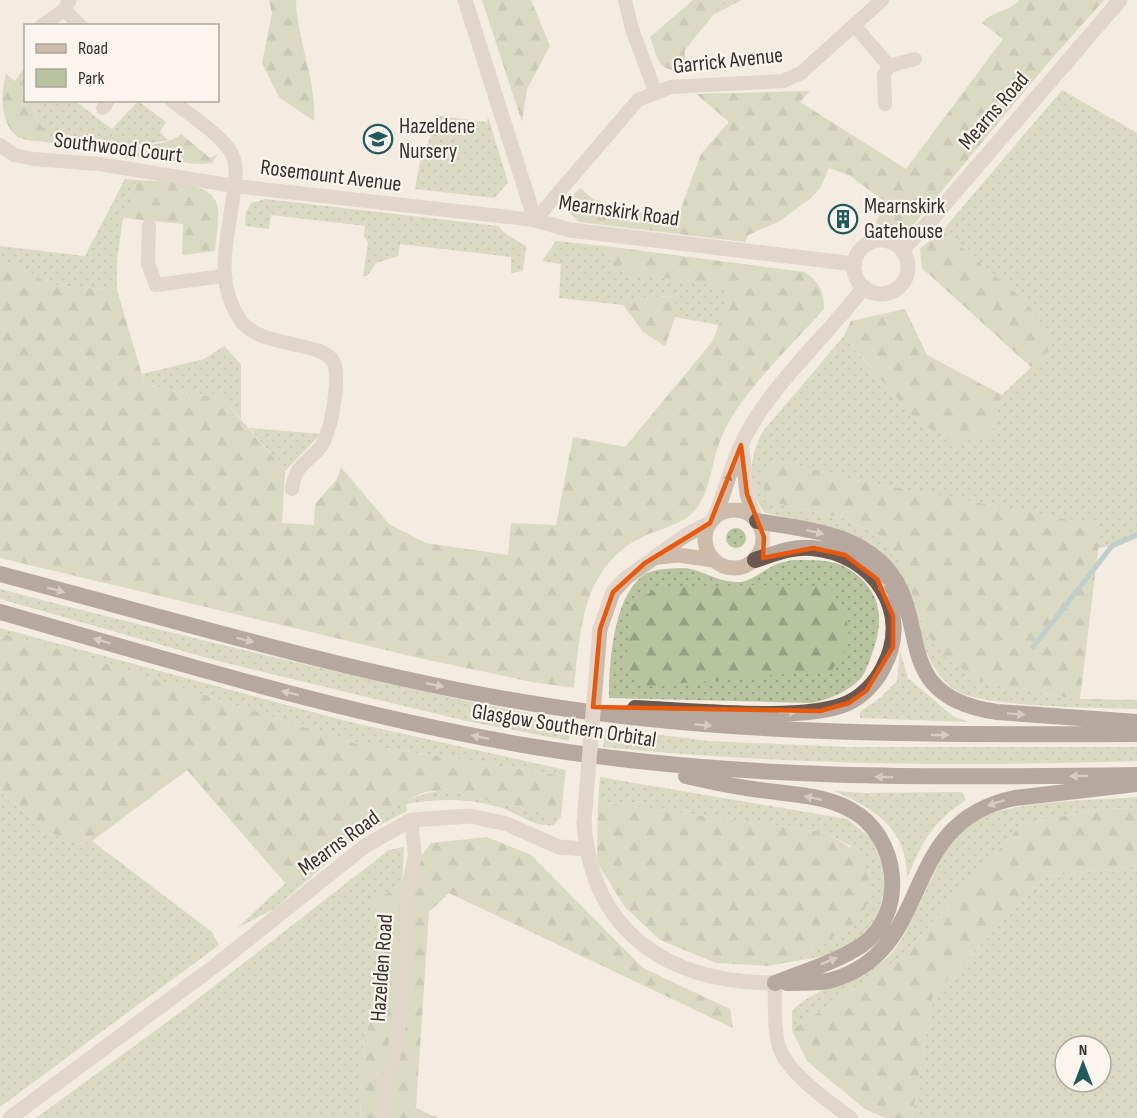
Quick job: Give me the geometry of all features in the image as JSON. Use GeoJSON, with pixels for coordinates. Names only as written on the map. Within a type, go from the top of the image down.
{"type":"FeatureCollection","features":[{"type":"Feature","properties":{"kind":"highway"},"geometry":{"type":"LineString","coordinates":[[756,519],[845,541],[871,555],[886,568],[894,578],[905,604],[924,671],[939,691],[954,701],[974,709],[997,712],[1137,722]]}},
{"type":"Feature","properties":{"kind":"highway"},"geometry":{"type":"LineString","coordinates":[[541,705],[798,712],[834,708],[849,703],[866,691],[879,676],[893,647],[893,616],[877,579],[844,555],[813,548],[789,549],[755,561]]}},
{"type":"Feature","properties":{"kind":"highway","name":"Glasgow Southern Orbital"},"geometry":{"type":"LineString","coordinates":[[0,574],[284,650],[412,680],[541,705],[656,721],[819,733],[1137,734]]}},
{"type":"Feature","properties":{"kind":"highway","name":"Glasgow Southern Orbital"},"geometry":{"type":"LineString","coordinates":[[0,612],[292,694],[538,747],[688,767],[801,774],[922,778],[1137,775]]}},
{"type":"Feature","properties":{"kind":"highway"},"geometry":{"type":"LineString","coordinates":[[538,747],[835,803],[850,809],[878,831],[888,850],[892,876],[888,906],[879,926],[863,944],[838,958],[774,984]]}},
{"type":"Feature","properties":{"kind":"highway"},"geometry":{"type":"LineString","coordinates":[[774,984],[831,981],[873,959],[898,930],[936,849],[961,819],[977,810],[996,801],[1137,784]]}},
{"type":"Feature","properties":{"kind":"street","name":"Mearnskirk Road"},"geometry":{"type":"LineString","coordinates":[[465,0],[535,220],[570,230],[855,264]]}},
{"type":"Feature","properties":{"kind":"street"},"geometry":{"type":"LineString","coordinates":[[625,0],[632,29],[655,91]]}},
{"type":"Feature","properties":{"kind":"street","name":"Garrick Avenue"},"geometry":{"type":"LineString","coordinates":[[535,220],[638,100],[655,91],[697,84],[783,81],[801,73],[882,0]]}},
{"type":"Feature","properties":{"kind":"street","name":"Mearns Road"},"geometry":{"type":"LineString","coordinates":[[902,250],[932,219],[1120,0]]}},
{"type":"Feature","properties":{"kind":"street"},"geometry":{"type":"LineString","coordinates":[[43,24],[67,5],[80,24]]}},
{"type":"Feature","properties":{"kind":"street"},"geometry":{"type":"LineString","coordinates":[[854,25],[889,66]]}},
{"type":"Feature","properties":{"kind":"street"},"geometry":{"type":"LineString","coordinates":[[885,104],[884,75],[889,66],[915,59]]}},
{"type":"Feature","properties":{"kind":"street","name":"Rosemount Avenue"},"geometry":{"type":"LineString","coordinates":[[173,102],[231,151],[235,161],[235,186],[535,220]]}},
{"type":"Feature","properties":{"kind":"street","name":"Southwood Court"},"geometry":{"type":"LineString","coordinates":[[0,145],[14,155],[33,159],[99,164],[235,186]]}},
{"type":"Feature","properties":{"kind":"street"},"geometry":{"type":"LineString","coordinates":[[235,186],[223,276],[234,308],[243,323],[257,335],[274,342],[321,351],[332,358],[336,367],[335,396],[326,438],[294,473],[292,489]]}},
{"type":"Feature","properties":{"kind":"street"},"geometry":{"type":"LineString","coordinates":[[149,226],[148,263],[156,285],[223,276]]}},
{"type":"Feature","properties":{"kind":"street"},"geometry":{"type":"LineString","coordinates":[[872,242],[889,242],[902,250],[908,269],[902,285],[886,294],[877,294],[864,288],[857,279],[855,264],[858,254],[872,242]]}},
{"type":"Feature","properties":{"kind":"street"},"geometry":{"type":"LineString","coordinates":[[714,561],[705,542],[741,445],[773,395],[864,288]]}},
{"type":"Feature","properties":{"kind":"street"},"geometry":{"type":"LineString","coordinates":[[659,557],[678,555],[714,561],[734,569],[755,561],[760,554],[764,537],[746,486],[741,445]]}},
{"type":"Feature","properties":{"kind":"street"},"geometry":{"type":"LineString","coordinates":[[756,519],[735,510],[713,520],[686,535],[659,557],[626,578],[613,592],[600,629],[584,822],[586,849],[604,900],[620,922],[648,950],[668,962],[712,978],[774,984],[776,1022],[781,1053],[805,1081],[851,1118]]}},
{"type":"Feature","properties":{"kind":"street","name":"Mearns Road"},"geometry":{"type":"LineString","coordinates":[[10,1118],[216,965],[365,846],[411,820],[470,816],[507,824],[559,847],[586,849]]}},
{"type":"Feature","properties":{"kind":"street","name":"Hazelden Road"},"geometry":{"type":"LineString","coordinates":[[383,1118],[406,983],[407,893],[415,855],[411,820]]}},
{"type":"Feature","properties":{"kind":"highlighted area"},"geometry":{"type":"Polygon","coordinates":[[[741,445],[747,494],[764,537],[763,558],[813,548],[845,555],[877,579],[893,616],[893,647],[866,691],[849,703],[820,711],[593,707],[600,629],[613,592],[645,563],[710,523],[741,445]]]}},
{"type":"Feature","properties":{"kind":"green space"},"geometry":{"type":"Polygon","coordinates":[[[269,0],[296,0],[313,91],[314,121],[279,97],[262,63],[272,13],[269,0]]]}},
{"type":"Feature","properties":{"kind":"green space"},"geometry":{"type":"Polygon","coordinates":[[[482,0],[531,0],[550,46],[527,89],[522,122],[482,0]]]}},
{"type":"Feature","properties":{"kind":"green space"},"geometry":{"type":"Polygon","coordinates":[[[693,0],[725,0],[685,50],[684,70],[663,67],[657,58],[650,37],[693,0]]]}},
{"type":"Feature","properties":{"kind":"green space"},"geometry":{"type":"Polygon","coordinates":[[[725,0],[742,0],[711,16],[725,0]]]}},
{"type":"Feature","properties":{"kind":"green space"},"geometry":{"type":"Polygon","coordinates":[[[1019,0],[1104,0],[1048,63],[910,229],[893,229],[876,223],[884,201],[849,175],[829,168],[821,187],[810,199],[778,222],[748,235],[745,242],[579,222],[570,213],[566,203],[580,188],[610,213],[680,211],[701,154],[729,122],[696,94],[810,91],[800,102],[906,169],[1003,39],[982,23],[1019,0]]]}},
{"type":"Feature","properties":{"kind":"green space"},"geometry":{"type":"Polygon","coordinates":[[[24,68],[24,102],[39,102],[34,107],[36,119],[46,132],[46,142],[18,137],[8,124],[2,99],[6,74],[15,81],[24,68]]]}},
{"type":"Feature","properties":{"kind":"green space"},"geometry":{"type":"Polygon","coordinates":[[[1062,90],[1137,133],[1137,535],[1112,546],[1098,548],[1100,526],[846,478],[784,462],[764,475],[764,500],[846,519],[886,539],[905,572],[925,632],[987,683],[1107,705],[1137,705],[1137,709],[1016,703],[970,696],[957,691],[941,676],[930,658],[909,596],[888,558],[869,543],[844,532],[764,512],[754,492],[752,481],[755,449],[764,430],[844,336],[870,367],[991,436],[1002,395],[1043,356],[1024,300],[942,231],[1062,90]]]}},
{"type":"Feature","properties":{"kind":"green space"},"geometry":{"type":"Polygon","coordinates":[[[39,102],[76,102],[112,129],[139,102],[166,122],[160,132],[168,140],[106,147],[46,142],[46,132],[36,119],[34,107],[39,102]]]}},
{"type":"Feature","properties":{"kind":"green space"},"geometry":{"type":"Polygon","coordinates":[[[439,116],[487,122],[488,117],[508,182],[495,198],[415,189],[420,162],[439,116]]]}},
{"type":"Feature","properties":{"kind":"green space"},"geometry":{"type":"Polygon","coordinates":[[[181,134],[210,158],[218,154],[212,163],[197,164],[80,149],[151,145],[168,141],[181,134]]]}},
{"type":"Feature","properties":{"kind":"green space"},"geometry":{"type":"Polygon","coordinates":[[[125,179],[136,180],[134,204],[123,218],[117,260],[117,290],[54,285],[0,259],[0,246],[85,256],[125,179]]]}},
{"type":"Feature","properties":{"kind":"green space"},"geometry":{"type":"Polygon","coordinates":[[[136,180],[185,184],[208,192],[215,199],[218,209],[215,251],[182,255],[183,224],[123,218],[134,204],[136,180]]]}},
{"type":"Feature","properties":{"kind":"green space"},"geometry":{"type":"Polygon","coordinates":[[[265,199],[498,226],[507,235],[526,246],[523,271],[511,273],[511,257],[400,244],[398,256],[376,263],[367,276],[363,276],[368,242],[364,237],[365,226],[271,215],[269,229],[245,226],[246,212],[251,203],[265,199]]]}},
{"type":"Feature","properties":{"kind":"green space"},"geometry":{"type":"Polygon","coordinates":[[[942,231],[1024,300],[1055,341],[1031,367],[922,268],[920,248],[942,231]]]}},
{"type":"Feature","properties":{"kind":"green space"},"geometry":{"type":"Polygon","coordinates":[[[556,241],[605,246],[613,270],[724,287],[726,302],[719,325],[675,317],[674,296],[640,298],[623,305],[559,298],[561,264],[542,261],[556,241]]]}},
{"type":"Feature","properties":{"kind":"green space"},"geometry":{"type":"Polygon","coordinates":[[[605,246],[804,272],[820,287],[824,309],[754,386],[730,420],[719,444],[707,488],[695,511],[683,520],[627,546],[610,561],[598,579],[583,619],[574,688],[532,682],[419,658],[0,558],[0,259],[54,285],[117,290],[145,385],[223,399],[285,471],[282,523],[314,525],[315,504],[337,479],[341,467],[389,524],[426,543],[508,555],[511,523],[556,525],[573,437],[625,447],[712,342],[720,322],[725,301],[724,287],[613,270],[605,246]]]}},
{"type":"Feature","properties":{"kind":"green space"},"geometry":{"type":"Polygon","coordinates":[[[675,296],[675,317],[665,346],[643,332],[623,305],[640,298],[675,296]]]}},
{"type":"Feature","properties":{"kind":"green space"},"geometry":{"type":"Polygon","coordinates":[[[905,309],[927,355],[1002,395],[991,436],[957,443],[919,423],[844,336],[851,321],[905,309]]]}},
{"type":"Feature","properties":{"kind":"green space"},"geometry":{"type":"Polygon","coordinates":[[[224,346],[241,364],[241,419],[223,399],[145,385],[142,374],[204,359],[224,346]]]}},
{"type":"Feature","properties":{"kind":"green space"},"geometry":{"type":"Polygon","coordinates":[[[249,428],[321,434],[285,471],[249,428]]]}},
{"type":"Feature","properties":{"kind":"green space"},"geometry":{"type":"Polygon","coordinates":[[[784,462],[846,478],[1101,526],[1080,699],[1137,700],[1137,705],[1107,705],[987,683],[948,661],[925,632],[905,572],[886,539],[846,519],[764,500],[764,475],[770,465],[784,462]]]}},
{"type":"Feature","properties":{"kind":"green space"},"geometry":{"type":"Polygon","coordinates":[[[732,528],[740,528],[746,534],[746,542],[740,548],[732,548],[726,542],[726,534],[732,528]]]}},
{"type":"Feature","properties":{"kind":"green space"},"geometry":{"type":"Polygon","coordinates":[[[792,560],[821,561],[842,565],[858,576],[873,593],[879,613],[879,624],[872,655],[861,678],[845,691],[812,703],[609,698],[614,633],[624,601],[641,577],[655,570],[681,568],[695,570],[727,581],[740,582],[749,580],[776,564],[792,560]]]}},
{"type":"Feature","properties":{"kind":"green space"},"geometry":{"type":"Polygon","coordinates":[[[829,586],[842,609],[848,628],[846,646],[832,670],[647,686],[625,673],[631,606],[658,587],[829,586]]]}},
{"type":"Feature","properties":{"kind":"green space"},"geometry":{"type":"Polygon","coordinates":[[[0,589],[284,660],[571,722],[569,741],[462,720],[218,661],[0,599],[0,589]]]}},
{"type":"Feature","properties":{"kind":"green space"},"geometry":{"type":"Polygon","coordinates":[[[0,628],[350,722],[566,770],[565,776],[353,743],[68,651],[0,633],[0,628]]]}},
{"type":"Feature","properties":{"kind":"green space"},"geometry":{"type":"Polygon","coordinates":[[[0,633],[68,651],[353,743],[565,776],[561,817],[445,790],[425,792],[373,816],[286,884],[187,770],[92,841],[71,846],[7,799],[0,790],[0,633]]]}},
{"type":"Feature","properties":{"kind":"green space"},"geometry":{"type":"Polygon","coordinates":[[[900,651],[908,678],[954,717],[969,722],[860,718],[860,712],[881,697],[897,681],[900,651]]]}},
{"type":"Feature","properties":{"kind":"green space"},"geometry":{"type":"Polygon","coordinates":[[[606,728],[709,741],[847,747],[1137,747],[1137,761],[936,764],[737,758],[603,747],[606,728]]]}},
{"type":"Feature","properties":{"kind":"green space"},"geometry":{"type":"Polygon","coordinates":[[[600,777],[847,819],[871,838],[882,864],[885,890],[877,917],[860,937],[825,956],[767,966],[814,949],[851,846],[823,832],[598,802],[600,777]]]}},
{"type":"Feature","properties":{"kind":"green space"},"geometry":{"type":"Polygon","coordinates":[[[0,790],[7,799],[71,846],[92,841],[212,932],[219,945],[0,1107],[0,790]]]}},
{"type":"Feature","properties":{"kind":"green space"},"geometry":{"type":"Polygon","coordinates":[[[445,790],[561,817],[554,825],[547,825],[534,823],[502,808],[478,802],[443,800],[406,804],[407,811],[357,837],[274,909],[237,928],[307,865],[361,825],[389,808],[417,797],[445,790]]]}},
{"type":"Feature","properties":{"kind":"green space"},"geometry":{"type":"Polygon","coordinates":[[[834,791],[962,792],[966,800],[944,817],[929,834],[907,878],[906,861],[901,846],[895,833],[886,822],[863,805],[834,791]]]}},
{"type":"Feature","properties":{"kind":"green space"},"geometry":{"type":"Polygon","coordinates":[[[1137,797],[1137,808],[1102,809],[1022,824],[901,957],[792,1030],[792,1011],[802,1002],[876,966],[893,952],[911,922],[944,854],[952,840],[963,828],[998,811],[1046,803],[1137,797]]]}},
{"type":"Feature","properties":{"kind":"green space"},"geometry":{"type":"Polygon","coordinates":[[[598,802],[823,832],[849,847],[864,864],[868,886],[863,917],[814,949],[767,966],[716,963],[660,940],[624,906],[597,862],[598,802]]]}},
{"type":"Feature","properties":{"kind":"green space"},"geometry":{"type":"Polygon","coordinates":[[[1137,808],[1137,866],[1045,877],[933,995],[912,1118],[885,1118],[865,1109],[807,1061],[792,1030],[901,957],[1022,824],[1102,809],[1137,808]]]}},
{"type":"Feature","properties":{"kind":"green space"},"geometry":{"type":"Polygon","coordinates":[[[487,837],[531,855],[643,968],[730,1009],[733,1028],[449,893],[429,912],[416,1108],[438,1118],[360,1118],[364,1036],[385,991],[373,902],[402,883],[431,843],[487,837]]]}},
{"type":"Feature","properties":{"kind":"green space"},"geometry":{"type":"Polygon","coordinates":[[[404,847],[402,883],[373,902],[385,991],[364,1036],[360,1118],[36,1118],[182,1011],[389,850],[404,847]]]}},
{"type":"Feature","properties":{"kind":"green space"},"geometry":{"type":"Polygon","coordinates":[[[1137,866],[1137,1118],[912,1118],[933,995],[1045,877],[1137,866]]]}},
{"type":"Feature","properties":{"kind":"waterway"},"geometry":{"type":"LineString","coordinates":[[1033,647],[1112,546],[1137,535]]}},
{"type":"Feature","properties":{"kind":"place","name":"Hazeldene Nursery"},"geometry":{"type":"Point","coordinates":[378,139]}},
{"type":"Feature","properties":{"kind":"place","name":"Mearnskirk Gatehouse"},"geometry":{"type":"Point","coordinates":[843,219]}}]}
